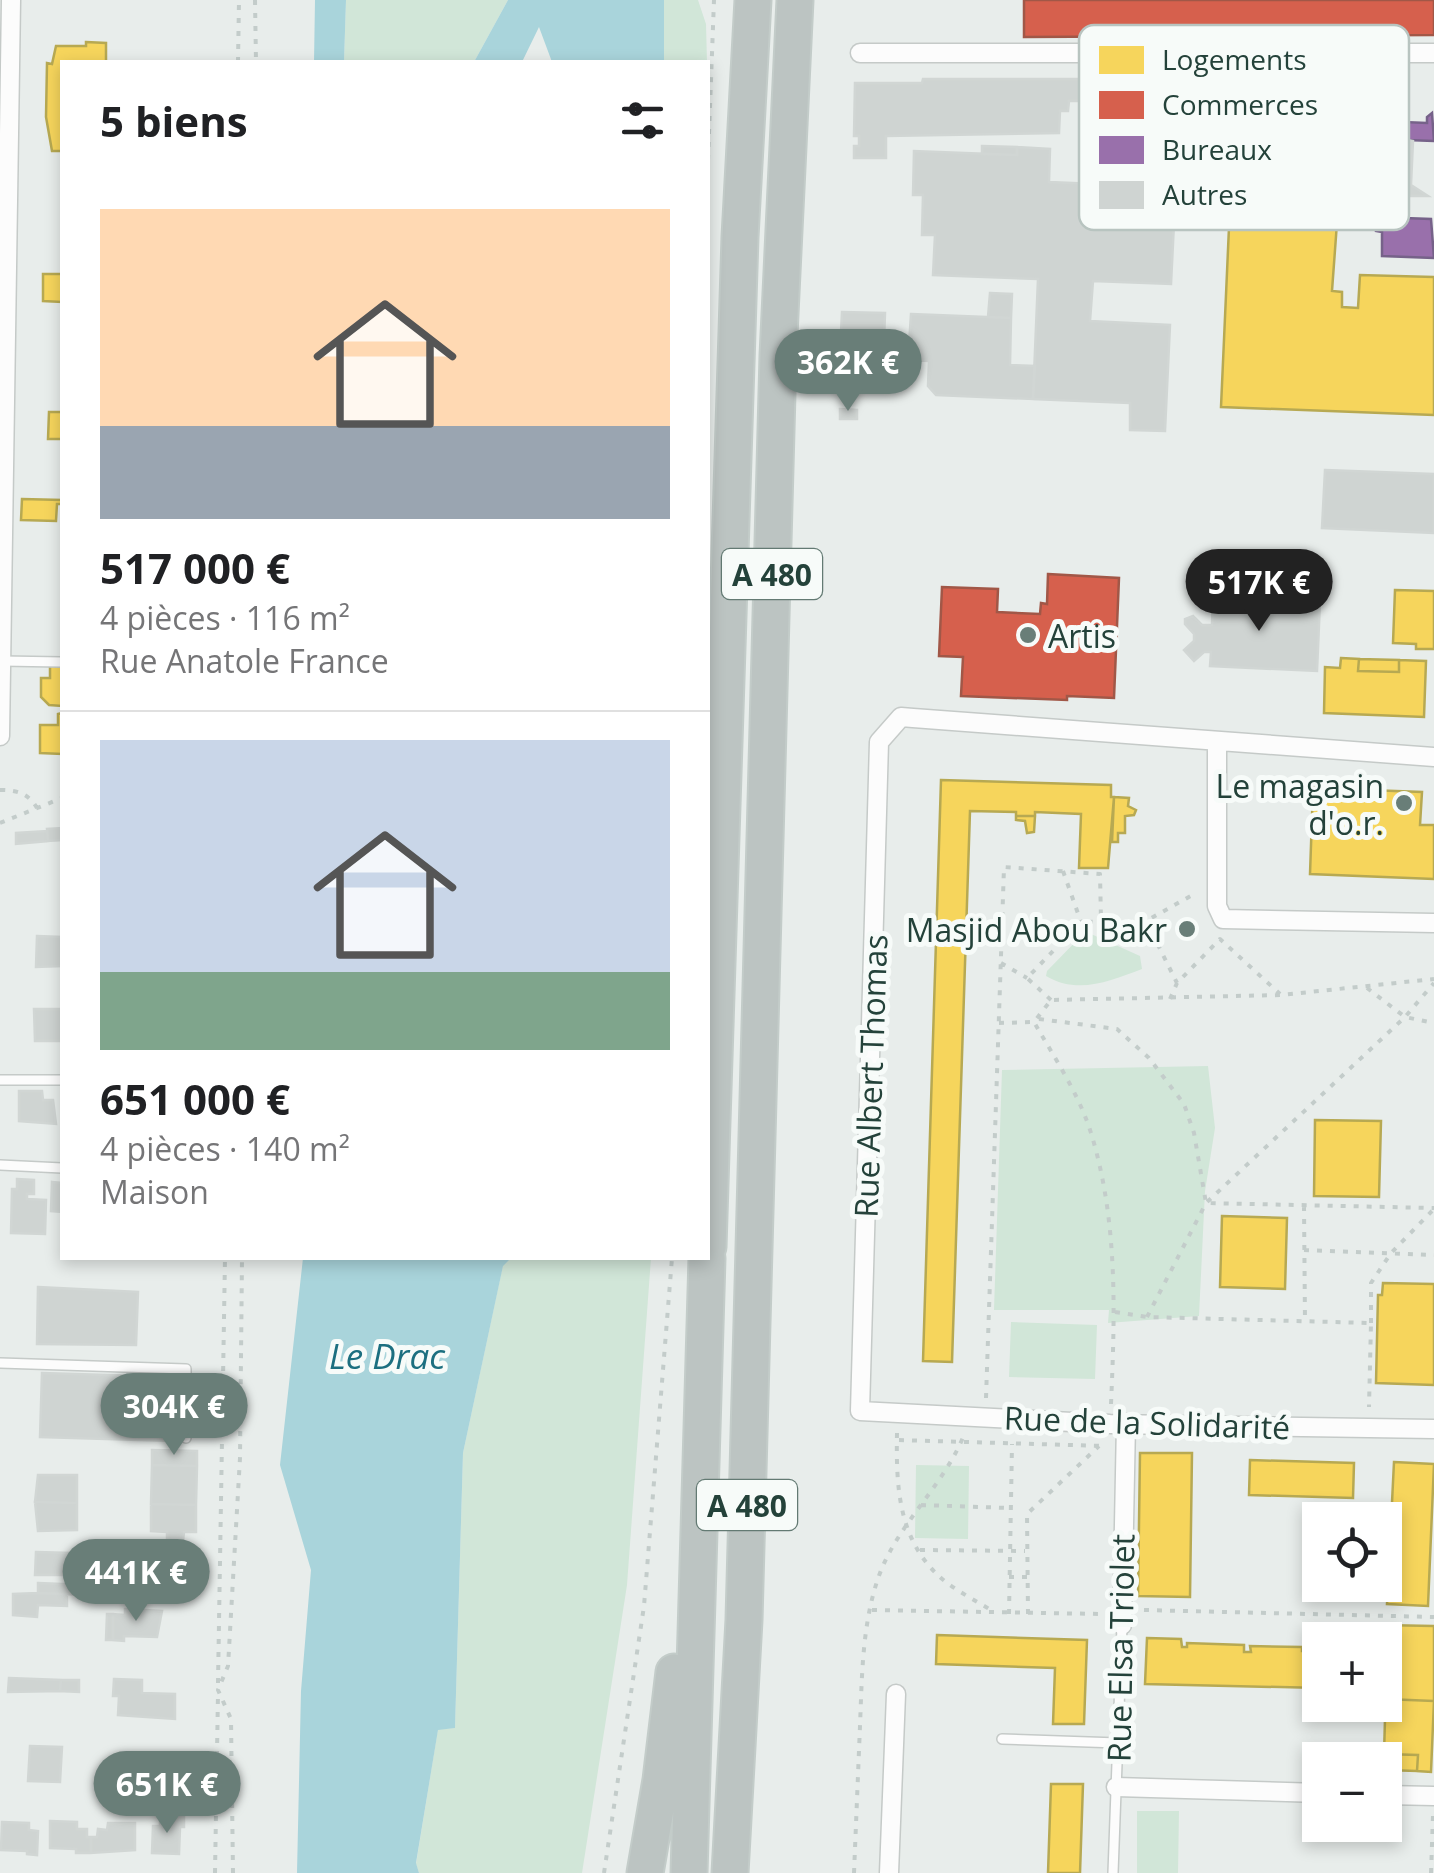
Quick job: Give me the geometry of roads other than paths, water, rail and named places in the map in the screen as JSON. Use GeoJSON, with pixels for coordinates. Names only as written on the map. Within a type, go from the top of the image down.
{"type":"FeatureCollection","features":[{"type":"Feature","properties":{"kind":"highway","name":"A 480"},"geometry":{"type":"LineString","coordinates":[[710,1184],[740,238],[753,0]]}},
{"type":"Feature","properties":{"kind":"highway","name":"A 480"},"geometry":{"type":"LineString","coordinates":[[732,1869],[744,1620],[778,356],[796,0]]}},
{"type":"Feature","properties":{"kind":"highway","name":"A 480"},"geometry":{"type":"LineString","coordinates":[[689,1873],[707,1260]]}},
{"type":"Feature","properties":{"kind":"highway"},"geometry":{"type":"LineString","coordinates":[[646,1873],[699,1463]]}},
{"type":"Feature","properties":{"kind":"street"},"geometry":{"type":"LineString","coordinates":[[0,736],[12,0]]}},
{"type":"Feature","properties":{"kind":"street"},"geometry":{"type":"LineString","coordinates":[[860,52],[1079,52]]}},
{"type":"Feature","properties":{"kind":"street"},"geometry":{"type":"LineString","coordinates":[[1409,53],[1434,53]]}},
{"type":"Feature","properties":{"kind":"street","name":"Rue Albert Thomas"},"geometry":{"type":"LineString","coordinates":[[860,1411],[879,742],[901,717],[1217,742]]}},
{"type":"Feature","properties":{"kind":"street"},"geometry":{"type":"LineString","coordinates":[[1434,758],[1217,742],[1217,906],[1222,919],[1434,923]]}},
{"type":"Feature","properties":{"kind":"street","name":"Rue de la Solidarité"},"geometry":{"type":"LineString","coordinates":[[860,1411],[1118,1424],[1434,1429]]}},
{"type":"Feature","properties":{"kind":"street","name":"Rue Elsa Triolet"},"geometry":{"type":"LineString","coordinates":[[1118,1424],[1124,1446],[1122,1616]]}},
{"type":"Feature","properties":{"kind":"street"},"geometry":{"type":"LineString","coordinates":[[889,1873],[896,1694]]}},
{"type":"Feature","properties":{"kind":"street"},"geometry":{"type":"LineString","coordinates":[[1116,1787],[1302,1792]]}},
{"type":"Feature","properties":{"kind":"street"},"geometry":{"type":"LineString","coordinates":[[1402,1795],[1434,1796]]}},
{"type":"Feature","properties":{"kind":"lane"},"geometry":{"type":"LineString","coordinates":[[2,660],[60,662]]}},
{"type":"Feature","properties":{"kind":"lane"},"geometry":{"type":"LineString","coordinates":[[0,1080],[60,1080]]}},
{"type":"Feature","properties":{"kind":"lane"},"geometry":{"type":"LineString","coordinates":[[0,1165],[60,1168]]}},
{"type":"Feature","properties":{"kind":"lane"},"geometry":{"type":"LineString","coordinates":[[0,1363],[186,1369],[186,1438]]}},
{"type":"Feature","properties":{"kind":"lane","name":"Rue Elsa Triolet"},"geometry":{"type":"LineString","coordinates":[[1113,1873],[1122,1616]]}},
{"type":"Feature","properties":{"kind":"lane"},"geometry":{"type":"LineString","coordinates":[[1002,1738],[1118,1743]]}},
{"type":"Feature","properties":{"kind":"water"},"geometry":{"type":"Polygon","coordinates":[[[315,0],[346,0],[344,60],[314,60],[315,0]]]}},
{"type":"Feature","properties":{"kind":"water"},"geometry":{"type":"Polygon","coordinates":[[[508,0],[664,0],[664,60],[551,60],[539,27],[523,60],[475,60],[508,0]]]}},
{"type":"Feature","properties":{"kind":"water","name":"Le Drac"},"geometry":{"type":"Polygon","coordinates":[[[303,1260],[509,1260],[503,1266],[463,1453],[455,1728],[438,1730],[416,1863],[419,1873],[297,1873],[301,1691],[311,1570],[280,1465],[303,1260]]]}},
{"type":"Feature","properties":{"kind":"place","name":"Artis"},"geometry":{"type":"Point","coordinates":[1028,635]}},
{"type":"Feature","properties":{"kind":"place","name":"Le magasin d'o.r."},"geometry":{"type":"Point","coordinates":[1404,803]}},
{"type":"Feature","properties":{"kind":"place","name":"Masjid Abou Bakr"},"geometry":{"type":"Point","coordinates":[1187,929]}}]}
